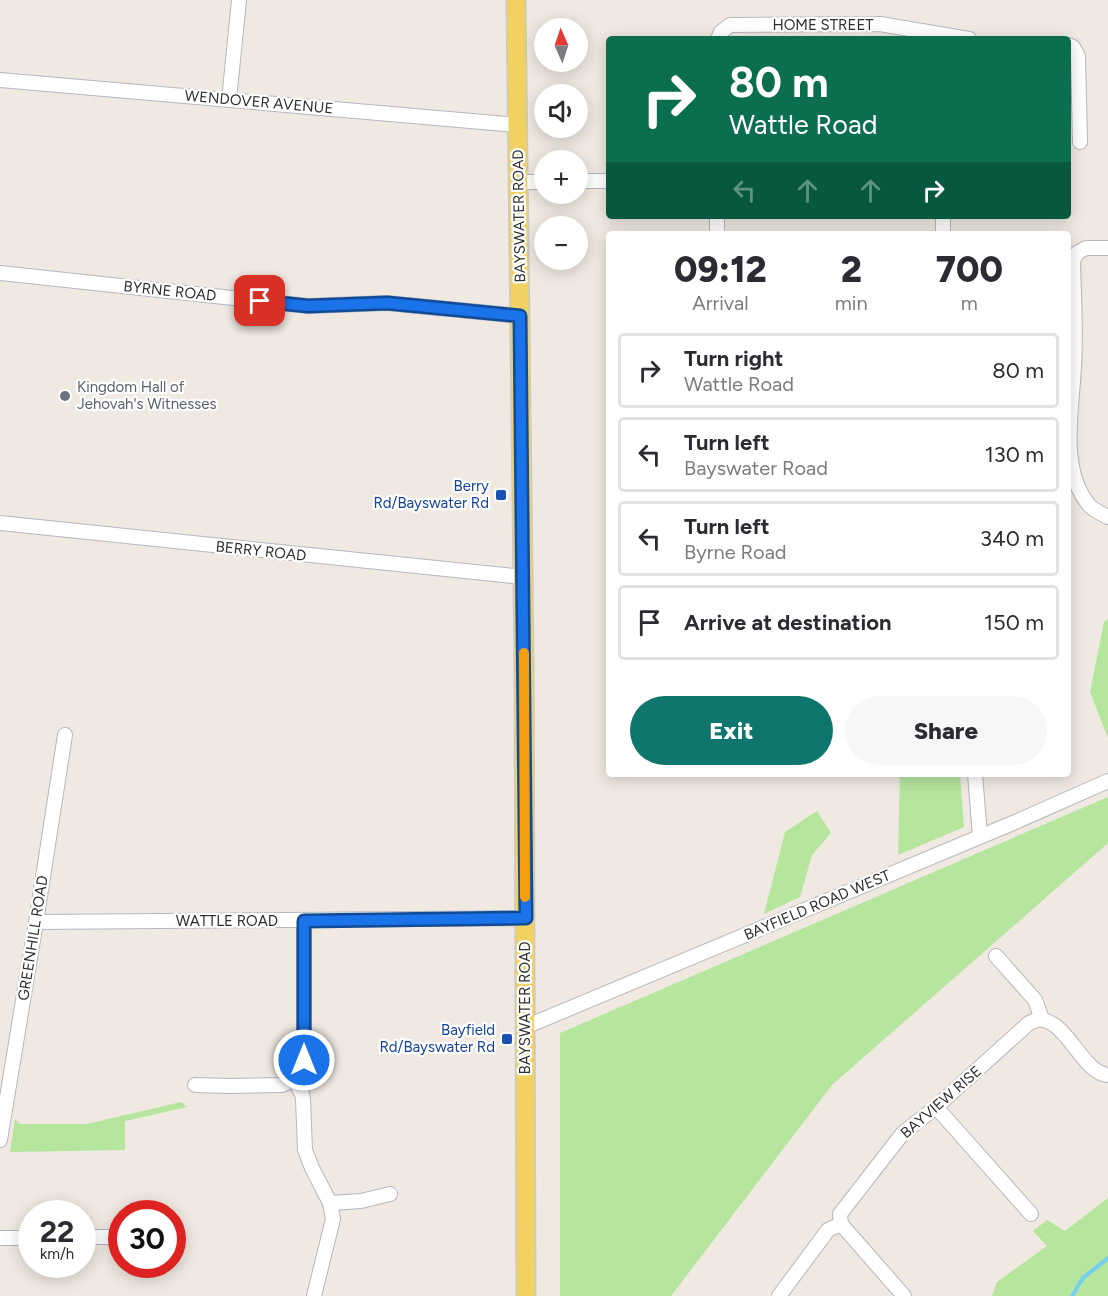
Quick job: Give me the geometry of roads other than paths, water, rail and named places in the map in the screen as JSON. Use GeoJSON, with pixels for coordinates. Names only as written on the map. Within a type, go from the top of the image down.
{"type":"FeatureCollection","features":[{"type":"Feature","properties":{"kind":"main road","name":"BAYSWATER ROAD"},"geometry":{"type":"LineString","coordinates":[[516,0],[526,918],[526,1296]]}},
{"type":"Feature","properties":{"kind":"street"},"geometry":{"type":"LineString","coordinates":[[229,100],[239,0]]}},
{"type":"Feature","properties":{"kind":"street","name":"HOME STREET"},"geometry":{"type":"LineString","coordinates":[[719,36],[730,26],[868,24],[951,36]]}},
{"type":"Feature","properties":{"kind":"street"},"geometry":{"type":"LineString","coordinates":[[1071,46],[1078,56],[1080,142]]}},
{"type":"Feature","properties":{"kind":"street","name":"WENDOVER AVENUE"},"geometry":{"type":"LineString","coordinates":[[0,80],[518,125]]}},
{"type":"Feature","properties":{"kind":"street"},"geometry":{"type":"LineString","coordinates":[[588,182],[606,181]]}},
{"type":"Feature","properties":{"kind":"street"},"geometry":{"type":"LineString","coordinates":[[519,182],[534,182]]}},
{"type":"Feature","properties":{"kind":"street"},"geometry":{"type":"LineString","coordinates":[[1071,407],[1074,366],[1073,261],[1077,253],[1086,248],[1108,248]]}},
{"type":"Feature","properties":{"kind":"street","name":"BYRNE ROAD"},"geometry":{"type":"LineString","coordinates":[[0,273],[308,306],[387,303],[520,316]]}},
{"type":"Feature","properties":{"kind":"street"},"geometry":{"type":"LineString","coordinates":[[1071,459],[1080,490],[1090,506],[1108,518]]}},
{"type":"Feature","properties":{"kind":"street","name":"BERRY ROAD"},"geometry":{"type":"LineString","coordinates":[[0,524],[523,577]]}},
{"type":"Feature","properties":{"kind":"street","name":"GREENHILL ROAD"},"geometry":{"type":"LineString","coordinates":[[0,1140],[65,735]]}},
{"type":"Feature","properties":{"kind":"street"},"geometry":{"type":"LineString","coordinates":[[975,777],[980,836]]}},
{"type":"Feature","properties":{"kind":"street","name":"BAYFIELD ROAD WEST"},"geometry":{"type":"LineString","coordinates":[[525,1027],[1108,781]]}},
{"type":"Feature","properties":{"kind":"street","name":"WATTLE ROAD"},"geometry":{"type":"LineString","coordinates":[[36,922],[526,918]]}},
{"type":"Feature","properties":{"kind":"street"},"geometry":{"type":"LineString","coordinates":[[195,1085],[282,1085],[294,1078],[300,1070],[304,1060],[304,921]]}},
{"type":"Feature","properties":{"kind":"street"},"geometry":{"type":"LineString","coordinates":[[996,956],[1035,1000],[1042,1019],[1056,1026],[1094,1069],[1108,1075]]}},
{"type":"Feature","properties":{"kind":"street","name":"BAYVIEW RISE"},"geometry":{"type":"LineString","coordinates":[[841,1224],[840,1214],[903,1133],[936,1107],[1029,1023],[1042,1019]]}},
{"type":"Feature","properties":{"kind":"street"},"geometry":{"type":"LineString","coordinates":[[294,1078],[303,1099],[305,1150],[330,1203],[333,1219],[314,1296]]}},
{"type":"Feature","properties":{"kind":"street"},"geometry":{"type":"LineString","coordinates":[[936,1107],[1031,1214]]}},
{"type":"Feature","properties":{"kind":"street"},"geometry":{"type":"LineString","coordinates":[[330,1203],[361,1201],[390,1194]]}},
{"type":"Feature","properties":{"kind":"street"},"geometry":{"type":"LineString","coordinates":[[779,1296],[828,1230],[841,1224],[904,1296]]}},
{"type":"Feature","properties":{"kind":"street"},"geometry":{"type":"LineString","coordinates":[[0,1238],[18,1238]]}},
{"type":"Feature","properties":{"kind":"waterway"},"geometry":{"type":"LineString","coordinates":[[1072,1296],[1083,1278],[1108,1258]]}},
{"type":"Feature","properties":{"kind":"place","name":"Kingdom Hall of Jehovah's Witnesses"},"geometry":{"type":"Point","coordinates":[65,396]}},
{"type":"Feature","properties":{"kind":"place","name":"Berry Rd/Bayswater Rd"},"geometry":{"type":"Point","coordinates":[501,495]}},
{"type":"Feature","properties":{"kind":"place","name":"Bayfield Rd/Bayswater Rd"},"geometry":{"type":"Point","coordinates":[507,1039]}}]}
